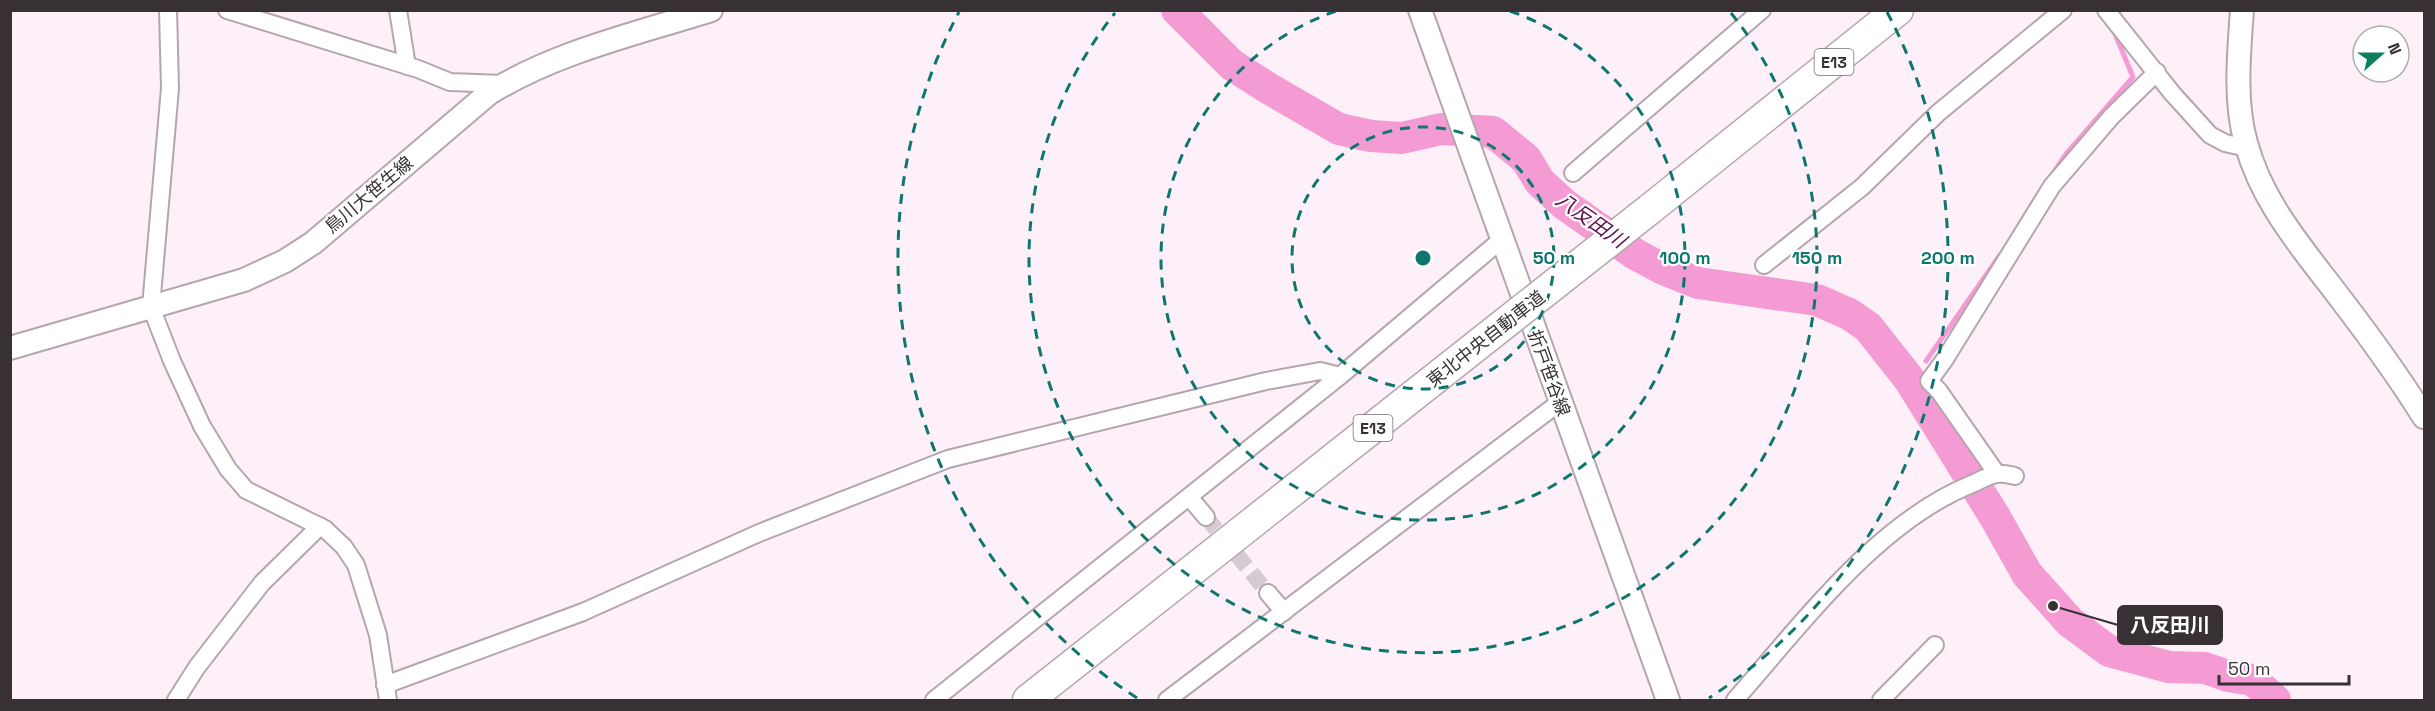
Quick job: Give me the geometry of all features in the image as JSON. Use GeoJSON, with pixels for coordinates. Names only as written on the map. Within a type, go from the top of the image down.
{"type":"FeatureCollection","features":[{"type":"Feature","properties":{"kind":"highway"},"geometry":{"type":"LineString","coordinates":[[1770,113],[1876,10]]}},
{"type":"Feature","properties":{"kind":"highway","name":"東北中央自動車道"},"geometry":{"type":"LineString","coordinates":[[1028,700],[1650,209],[1898,10]]}},
{"type":"Feature","properties":{"kind":"highway"},"geometry":{"type":"LineString","coordinates":[[1770,113],[1847,62],[1913,10]]}},
{"type":"Feature","properties":{"kind":"highway","name":"東北中央自動車道"},"geometry":{"type":"LineString","coordinates":[[1044,700],[1242,532]]}},
{"type":"Feature","properties":{"kind":"street"},"geometry":{"type":"LineString","coordinates":[[227,10],[407,66],[450,82],[504,84]]}},
{"type":"Feature","properties":{"kind":"street"},"geometry":{"type":"LineString","coordinates":[[398,10],[407,66]]}},
{"type":"Feature","properties":{"kind":"street","name":"鳥川大笹生線"},"geometry":{"type":"LineString","coordinates":[[10,348],[244,280],[285,261],[304,249],[488,94],[517,76],[554,60],[711,10]]}},
{"type":"Feature","properties":{"kind":"street","name":"折戸笹谷線"},"geometry":{"type":"LineString","coordinates":[[1420,10],[1468,150],[1668,700]]}},
{"type":"Feature","properties":{"kind":"street"},"geometry":{"type":"LineString","coordinates":[[1573,173],[1762,10]]}},
{"type":"Feature","properties":{"kind":"street"},"geometry":{"type":"LineString","coordinates":[[1764,265],[1862,188],[1938,114],[2063,10]]}},
{"type":"Feature","properties":{"kind":"street"},"geometry":{"type":"LineString","coordinates":[[2106,10],[2172,93],[2210,135],[2225,143],[2247,148]]}},
{"type":"Feature","properties":{"kind":"street"},"geometry":{"type":"LineString","coordinates":[[2242,10],[2241,119],[2247,148],[2265,193],[2285,226],[2382,353],[2424,417]]}},
{"type":"Feature","properties":{"kind":"street"},"geometry":{"type":"LineString","coordinates":[[171,12],[170,88],[151,307],[172,361],[202,426],[228,469],[246,490],[320,526],[344,547],[356,565],[378,635],[387,693],[583,612],[759,533],[948,459],[1266,381],[1320,371],[1340,376]]}},
{"type":"Feature","properties":{"kind":"street"},"geometry":{"type":"LineString","coordinates":[[1992,476],[1939,391],[1929,381],[2052,186],[2112,116],[2157,72]]}},
{"type":"Feature","properties":{"kind":"street"},"geometry":{"type":"LineString","coordinates":[[934,700],[1340,376],[1501,240]]}},
{"type":"Feature","properties":{"kind":"street"},"geometry":{"type":"LineString","coordinates":[[1167,700],[1560,402]]}},
{"type":"Feature","properties":{"kind":"street"},"geometry":{"type":"LineString","coordinates":[[1735,700],[1816,608],[1871,551],[1904,523],[1948,493],[1992,476],[2015,476]]}},
{"type":"Feature","properties":{"kind":"street"},"geometry":{"type":"LineString","coordinates":[[1189,497],[1206,517]]}},
{"type":"Feature","properties":{"kind":"street"},"geometry":{"type":"LineString","coordinates":[[176,700],[198,667],[262,583],[320,526]]}},
{"type":"Feature","properties":{"kind":"street"},"geometry":{"type":"LineString","coordinates":[[1268,593],[1284,612]]}},
{"type":"Feature","properties":{"kind":"street"},"geometry":{"type":"LineString","coordinates":[[1881,700],[1935,645]]}},
{"type":"Feature","properties":{"kind":"waterway","name":"八反田川"},"geometry":{"type":"LineString","coordinates":[[1177,10],[1232,65],[1339,129],[1371,136],[1402,138],[1441,129],[1493,132],[1526,159],[1540,182],[1564,204],[1635,254],[1663,269],[1698,283],[1817,300],[1849,314],[1868,327],[1909,379],[1995,517],[2027,574],[2070,622],[2109,651],[2169,667],[2205,668],[2228,676],[2253,680],[2275,700]]}},
{"type":"Feature","properties":{"kind":"waterway"},"geometry":{"type":"LineString","coordinates":[[2052,175],[2066,154],[2133,77],[2113,29]]}},
{"type":"Feature","properties":{"kind":"waterway"},"geometry":{"type":"LineString","coordinates":[[1926,361],[2000,255]]}},
{"type":"Feature","properties":{"kind":"tunnel"},"geometry":{"type":"LineString","coordinates":[[1206,517],[1268,593]]}},
{"type":"Feature","properties":{"kind":"place","name":"八反田川"},"geometry":{"type":"Point","coordinates":[2053,606]}}]}
